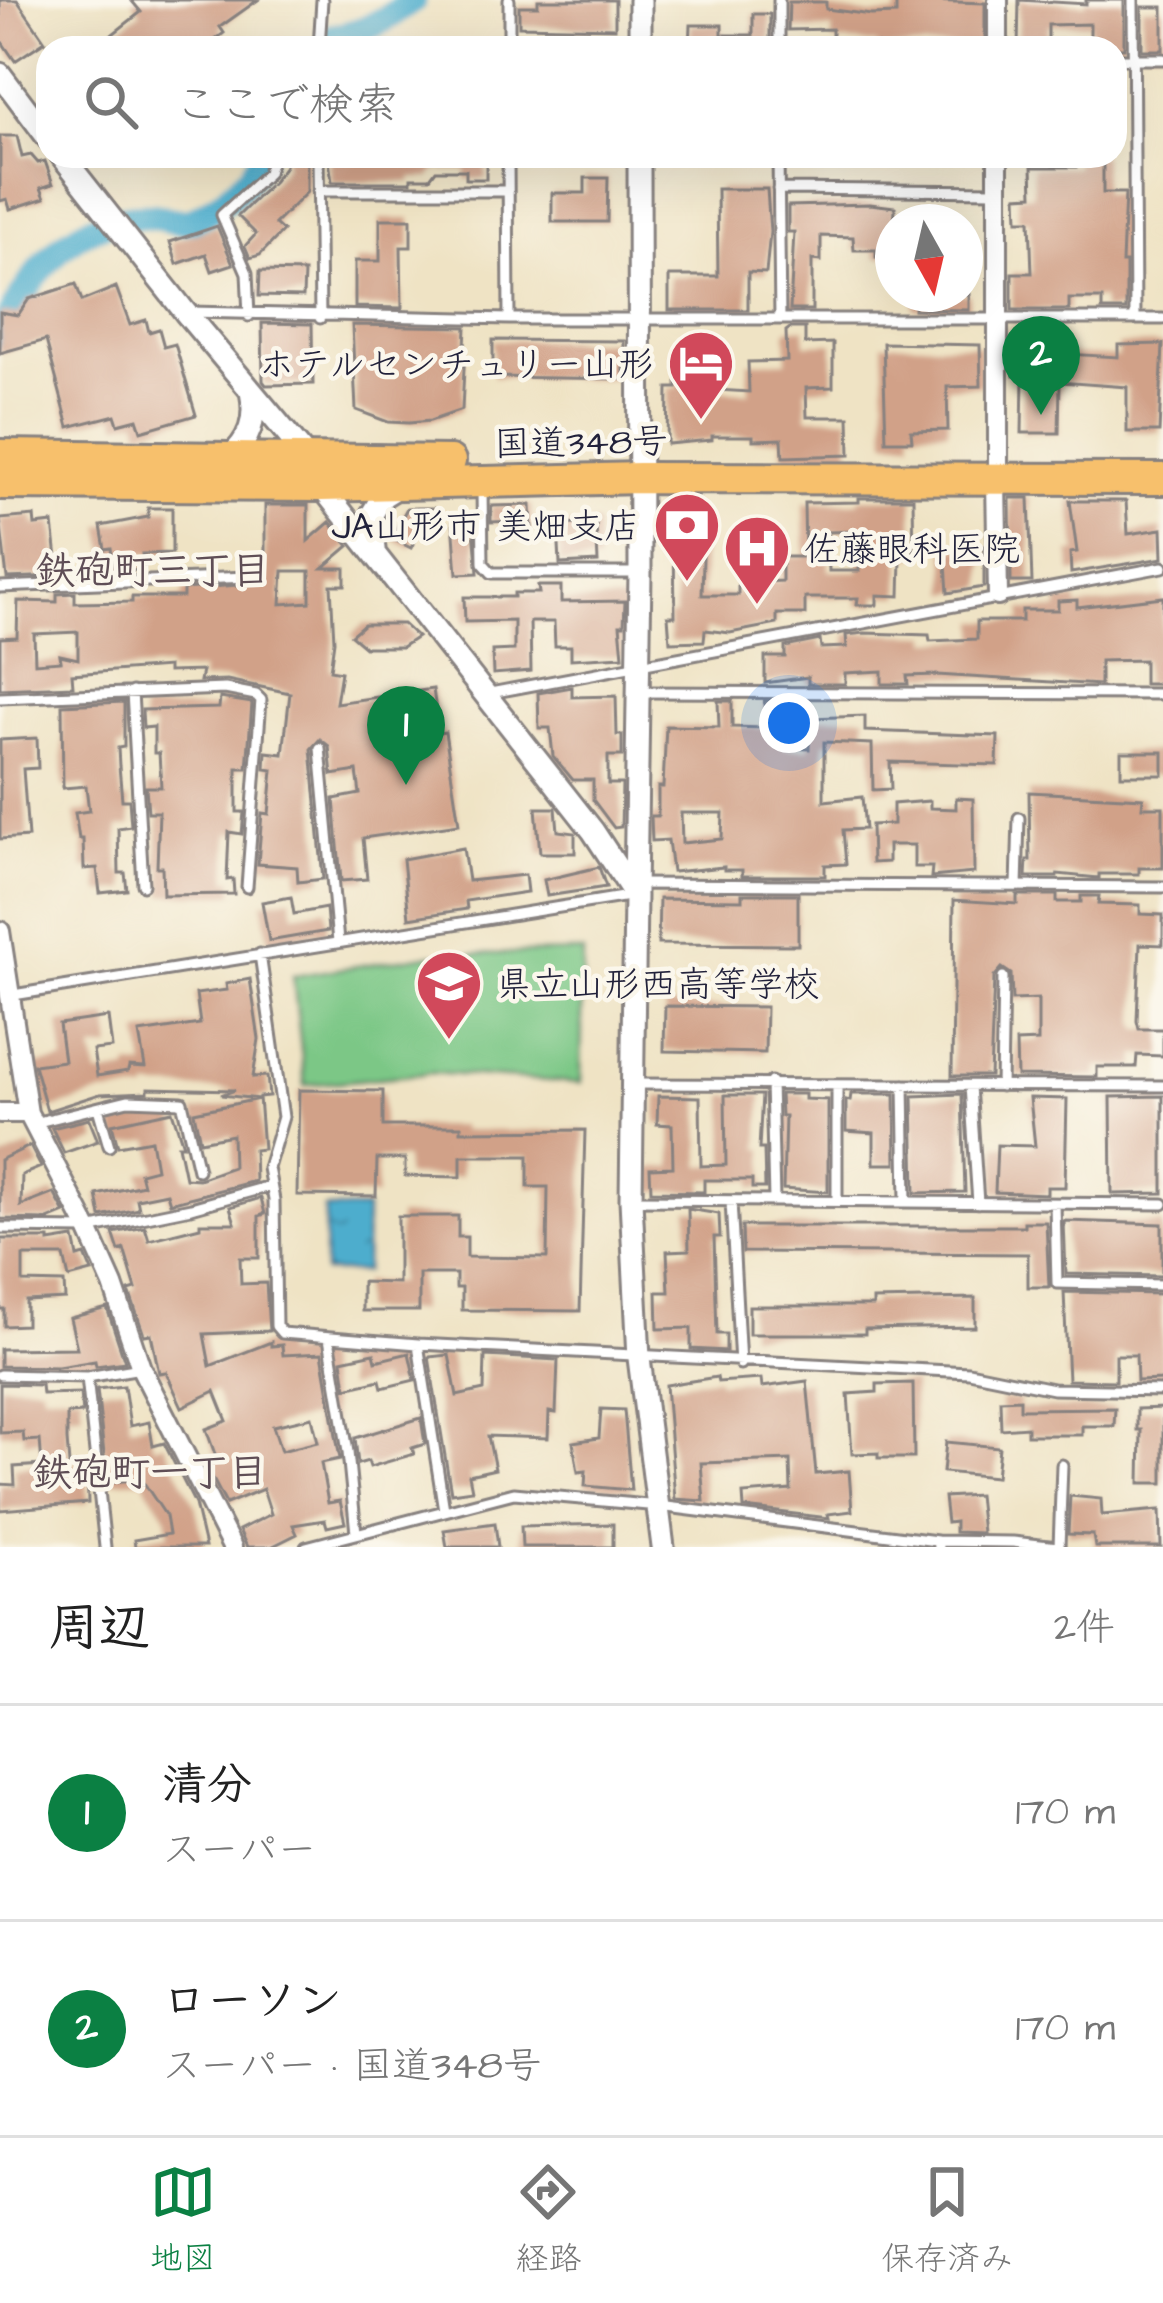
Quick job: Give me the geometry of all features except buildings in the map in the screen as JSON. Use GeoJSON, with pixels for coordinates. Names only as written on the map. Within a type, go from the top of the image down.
{"type":"FeatureCollection","features":[{"type":"Feature","properties":{"kind":"highway","name":"国道348号"},"geometry":{"type":"LineString","coordinates":[[0,455],[228,459],[404,482],[640,470]]}},
{"type":"Feature","properties":{"kind":"highway","name":"国道348号"},"geometry":{"type":"LineString","coordinates":[[997,473],[1163,464]]}},
{"type":"Feature","properties":{"kind":"highway","name":"国道348号"},"geometry":{"type":"LineString","coordinates":[[0,484],[316,473],[640,470],[1163,479]]}},
{"type":"Feature","properties":{"kind":"street"},"geometry":{"type":"LineString","coordinates":[[640,0],[640,36]]}},
{"type":"Feature","properties":{"kind":"street"},"geometry":{"type":"LineString","coordinates":[[998,0],[998,36]]}},
{"type":"Feature","properties":{"kind":"street"},"geometry":{"type":"LineString","coordinates":[[0,74],[36,122]]}},
{"type":"Feature","properties":{"kind":"street"},"geometry":{"type":"LineString","coordinates":[[71,168],[250,388],[376,559],[635,890]]}},
{"type":"Feature","properties":{"kind":"street"},"geometry":{"type":"LineString","coordinates":[[639,168],[640,573],[631,1200],[639,1358],[663,1547]]}},
{"type":"Feature","properties":{"kind":"street"},"geometry":{"type":"LineString","coordinates":[[998,168],[998,596]]}},
{"type":"Feature","properties":{"kind":"street"},"geometry":{"type":"LineString","coordinates":[[228,459],[247,440],[251,428],[250,388]]}},
{"type":"Feature","properties":{"kind":"street"},"geometry":{"type":"LineString","coordinates":[[376,559],[370,517],[383,496],[404,482]]}},
{"type":"Feature","properties":{"kind":"street"},"geometry":{"type":"LineString","coordinates":[[0,931],[7,997],[31,1118],[88,1229],[141,1368],[232,1547]]}},
{"type":"Feature","properties":{"kind":"street"},"geometry":{"type":"LineString","coordinates":[[0,1113],[31,1118]]}},
{"type":"Feature","properties":{"kind":"lane"},"geometry":{"type":"LineString","coordinates":[[320,36],[322,0]]}},
{"type":"Feature","properties":{"kind":"lane"},"geometry":{"type":"LineString","coordinates":[[509,0],[509,36]]}},
{"type":"Feature","properties":{"kind":"lane"},"geometry":{"type":"LineString","coordinates":[[779,0],[779,36]]}},
{"type":"Feature","properties":{"kind":"lane"},"geometry":{"type":"LineString","coordinates":[[1133,0],[1135,319]]}},
{"type":"Feature","properties":{"kind":"lane"},"geometry":{"type":"LineString","coordinates":[[1127,58],[1163,59]]}},
{"type":"Feature","properties":{"kind":"lane"},"geometry":{"type":"LineString","coordinates":[[249,316],[247,273],[222,215],[269,168]]}},
{"type":"Feature","properties":{"kind":"lane"},"geometry":{"type":"LineString","coordinates":[[318,168],[320,318]]}},
{"type":"Feature","properties":{"kind":"lane"},"geometry":{"type":"LineString","coordinates":[[508,168],[509,320]]}},
{"type":"Feature","properties":{"kind":"lane"},"geometry":{"type":"LineString","coordinates":[[778,168],[780,319]]}},
{"type":"Feature","properties":{"kind":"lane"},"geometry":{"type":"LineString","coordinates":[[778,188],[998,191]]}},
{"type":"Feature","properties":{"kind":"lane"},"geometry":{"type":"LineString","coordinates":[[318,191],[508,191]]}},
{"type":"Feature","properties":{"kind":"lane"},"geometry":{"type":"LineString","coordinates":[[185,312],[509,320],[1163,319]]}},
{"type":"Feature","properties":{"kind":"lane"},"geometry":{"type":"LineString","coordinates":[[482,481],[483,563],[492,573],[640,573]]}},
{"type":"Feature","properties":{"kind":"lane"},"geometry":{"type":"LineString","coordinates":[[484,694],[1163,567]]}},
{"type":"Feature","properties":{"kind":"lane"},"geometry":{"type":"LineString","coordinates":[[0,587],[248,577]]}},
{"type":"Feature","properties":{"kind":"lane"},"geometry":{"type":"LineString","coordinates":[[0,698],[225,689],[256,695],[261,700],[247,886]]}},
{"type":"Feature","properties":{"kind":"lane"},"geometry":{"type":"LineString","coordinates":[[132,692],[143,885]]}},
{"type":"Feature","properties":{"kind":"lane"},"geometry":{"type":"LineString","coordinates":[[638,692],[1163,694]]}},
{"type":"Feature","properties":{"kind":"lane"},"geometry":{"type":"LineString","coordinates":[[320,748],[338,942]]}},
{"type":"Feature","properties":{"kind":"lane"},"geometry":{"type":"LineString","coordinates":[[1016,886],[1019,818]]}},
{"type":"Feature","properties":{"kind":"lane"},"geometry":{"type":"LineString","coordinates":[[7,997],[635,890],[1163,887]]}},
{"type":"Feature","properties":{"kind":"lane"},"geometry":{"type":"LineString","coordinates":[[260,955],[283,1117],[268,1168],[274,1200],[276,1325],[282,1333],[740,1364],[969,1372],[1053,1389],[1163,1391]]}},
{"type":"Feature","properties":{"kind":"lane"},"geometry":{"type":"LineString","coordinates":[[1001,1086],[1003,977]]}},
{"type":"Feature","properties":{"kind":"lane"},"geometry":{"type":"LineString","coordinates":[[771,1082],[775,1200]]}},
{"type":"Feature","properties":{"kind":"lane"},"geometry":{"type":"LineString","coordinates":[[630,1084],[1163,1086]]}},
{"type":"Feature","properties":{"kind":"lane"},"geometry":{"type":"LineString","coordinates":[[837,1084],[837,1201]]}},
{"type":"Feature","properties":{"kind":"lane"},"geometry":{"type":"LineString","coordinates":[[904,1085],[906,1202]]}},
{"type":"Feature","properties":{"kind":"lane"},"geometry":{"type":"LineString","coordinates":[[970,1086],[978,1203]]}},
{"type":"Feature","properties":{"kind":"lane"},"geometry":{"type":"LineString","coordinates":[[31,1118],[128,1100],[182,1102],[198,1170]]}},
{"type":"Feature","properties":{"kind":"lane"},"geometry":{"type":"LineString","coordinates":[[98,1108],[110,1146]]}},
{"type":"Feature","properties":{"kind":"lane"},"geometry":{"type":"LineString","coordinates":[[0,1228],[88,1229],[270,1186]]}},
{"type":"Feature","properties":{"kind":"lane"},"geometry":{"type":"LineString","coordinates":[[631,1200],[1163,1204]]}},
{"type":"Feature","properties":{"kind":"lane"},"geometry":{"type":"LineString","coordinates":[[731,1201],[740,1364]]}},
{"type":"Feature","properties":{"kind":"lane"},"geometry":{"type":"LineString","coordinates":[[1055,1204],[1057,1283],[1163,1285]]}},
{"type":"Feature","properties":{"kind":"lane"},"geometry":{"type":"LineString","coordinates":[[328,1338],[356,1533]]}},
{"type":"Feature","properties":{"kind":"lane"},"geometry":{"type":"LineString","coordinates":[[418,1344],[444,1510]]}},
{"type":"Feature","properties":{"kind":"lane"},"geometry":{"type":"LineString","coordinates":[[0,1375],[87,1377],[141,1368]]}},
{"type":"Feature","properties":{"kind":"lane"},"geometry":{"type":"LineString","coordinates":[[87,1377],[105,1547]]}},
{"type":"Feature","properties":{"kind":"lane"},"geometry":{"type":"LineString","coordinates":[[306,1547],[514,1493],[659,1506],[938,1544],[1013,1542],[1058,1547],[1062,1465]]}},
{"type":"Feature","properties":{"kind":"green space"},"geometry":{"type":"Polygon","coordinates":[[[583,952],[581,1083],[432,1073],[305,1085],[293,976],[427,955],[583,952]]]}},
{"type":"Feature","properties":{"kind":"water"},"geometry":{"type":"Polygon","coordinates":[[[325,1209],[366,1209],[365,1272],[324,1272],[325,1209]]]}},
{"type":"Feature","properties":{"kind":"waterway"},"geometry":{"type":"LineString","coordinates":[[337,36],[375,24],[413,0]]}},
{"type":"Feature","properties":{"kind":"waterway"},"geometry":{"type":"LineString","coordinates":[[0,333],[38,273],[76,236],[132,217],[194,219],[218,206],[255,168]]}},
{"type":"Feature","properties":{"kind":"place","name":"ローソン"},"geometry":{"type":"Point","coordinates":[1041,415]}},
{"type":"Feature","properties":{"kind":"place","name":"ホテルセンチュリー山形"},"geometry":{"type":"Point","coordinates":[701,422]}},
{"type":"Feature","properties":{"kind":"place","name":"JA山形市 美畑支店"},"geometry":{"type":"Point","coordinates":[687,584]}},
{"type":"Feature","properties":{"kind":"place","name":"佐藤眼科医院"},"geometry":{"type":"Point","coordinates":[757,607]}},
{"type":"Feature","properties":{"kind":"place","name":"清分"},"geometry":{"type":"Point","coordinates":[406,785]}},
{"type":"Feature","properties":{"kind":"place","name":"県立山形西高等学校"},"geometry":{"type":"Point","coordinates":[449,1042]}},
{"type":"Feature","properties":{"kind":"district","name":"鉄砲町三丁目"},"geometry":{"type":"Point","coordinates":[153,569]}},
{"type":"Feature","properties":{"kind":"district","name":"鉄砲町一丁目"},"geometry":{"type":"Point","coordinates":[150,1471]}}]}
